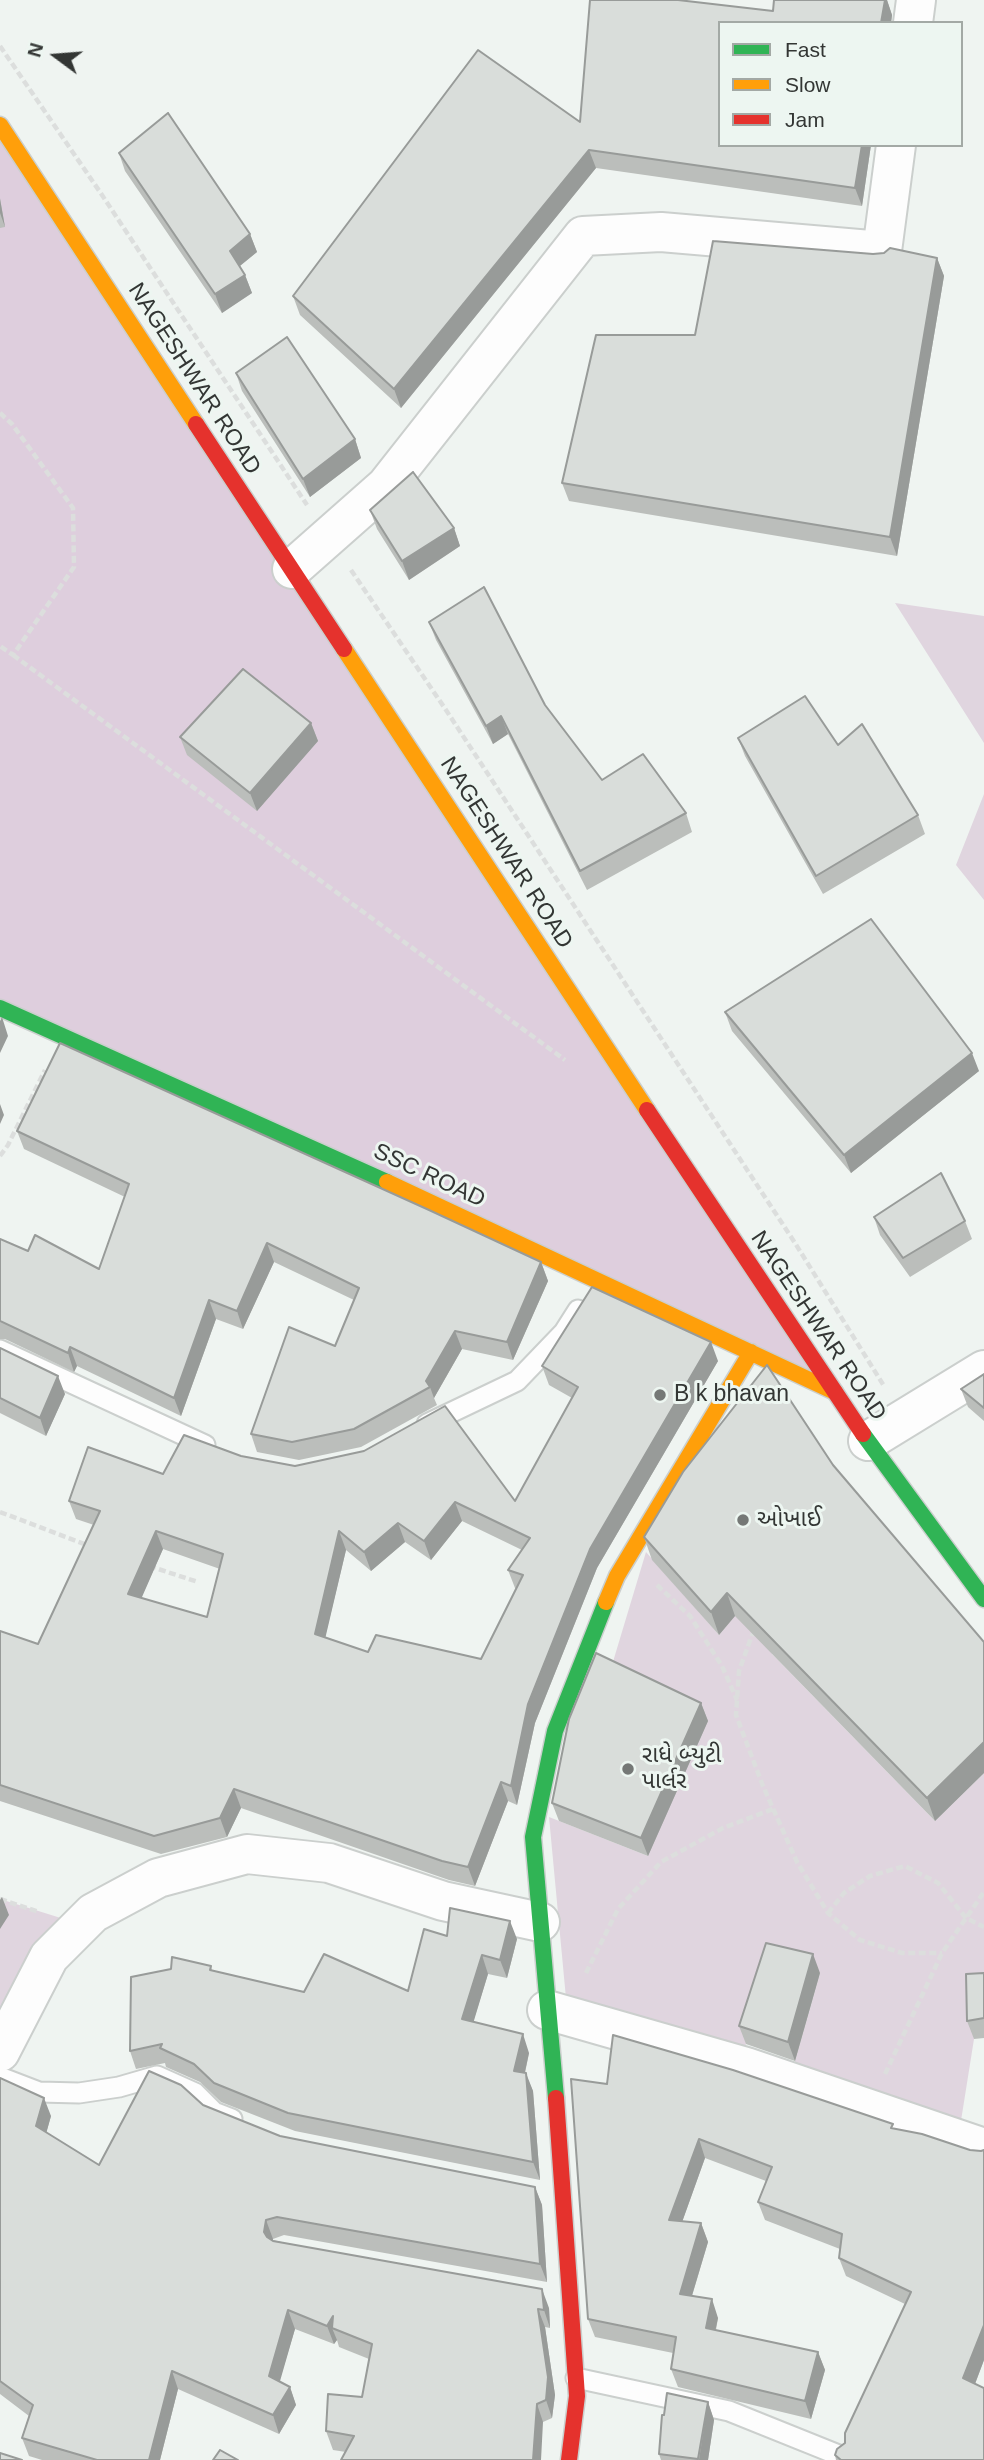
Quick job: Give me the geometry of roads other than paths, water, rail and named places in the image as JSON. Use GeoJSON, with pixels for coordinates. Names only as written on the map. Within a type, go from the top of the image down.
{"type":"FeatureCollection","features":[{"type":"Feature","properties":{"kind":"street"},"geometry":{"type":"LineString","coordinates":[[912,21],[916,0]]}},
{"type":"Feature","properties":{"kind":"street","name":"NAGESHWAR ROAD"},"geometry":{"type":"LineString","coordinates":[[0,125],[867,1441],[984,1599]]}},
{"type":"Feature","properties":{"kind":"street"},"geometry":{"type":"LineString","coordinates":[[292,569],[386,486],[583,236],[661,232],[882,251],[896,147]]}},
{"type":"Feature","properties":{"kind":"street","name":"SSC ROAD"},"geometry":{"type":"LineString","coordinates":[[0,1008],[445,1208],[835,1392]]}},
{"type":"Feature","properties":{"kind":"street"},"geometry":{"type":"LineString","coordinates":[[569,2460],[577,2396],[564,2298],[556,2196],[561,2014],[540,1923],[533,1837],[555,1731],[617,1576],[751,1352]]}},
{"type":"Feature","properties":{"kind":"street"},"geometry":{"type":"LineString","coordinates":[[867,1441],[984,1370]]}},
{"type":"Feature","properties":{"kind":"street"},"geometry":{"type":"LineString","coordinates":[[0,2052],[49,1956],[93,1913],[158,1878],[247,1854],[329,1863],[443,1901],[540,1923]]}},
{"type":"Feature","properties":{"kind":"street"},"geometry":{"type":"LineString","coordinates":[[561,2014],[746,2067],[984,2148]]}},
{"type":"Feature","properties":{"kind":"lane"},"geometry":{"type":"LineString","coordinates":[[410,1434],[517,1381],[564,1332],[597,1280]]}},
{"type":"Feature","properties":{"kind":"lane"},"geometry":{"type":"LineString","coordinates":[[0,1350],[224,1453]]}},
{"type":"Feature","properties":{"kind":"lane"},"geometry":{"type":"LineString","coordinates":[[0,2077],[39,2092],[79,2093],[119,2087],[157,2076],[195,2093],[214,2112],[253,2128]]}},
{"type":"Feature","properties":{"kind":"lane"},"geometry":{"type":"LineString","coordinates":[[576,2378],[729,2412],[841,2456]]}},
{"type":"Feature","properties":{"kind":"place","name":"B k bhavan"},"geometry":{"type":"Point","coordinates":[660,1395]}},
{"type":"Feature","properties":{"kind":"place","name":"ઓખાઈ"},"geometry":{"type":"Point","coordinates":[743,1520]}},
{"type":"Feature","properties":{"kind":"place","name":"રાધે બ્યુટી પાર્લર"},"geometry":{"type":"Point","coordinates":[628,1769]}}]}
